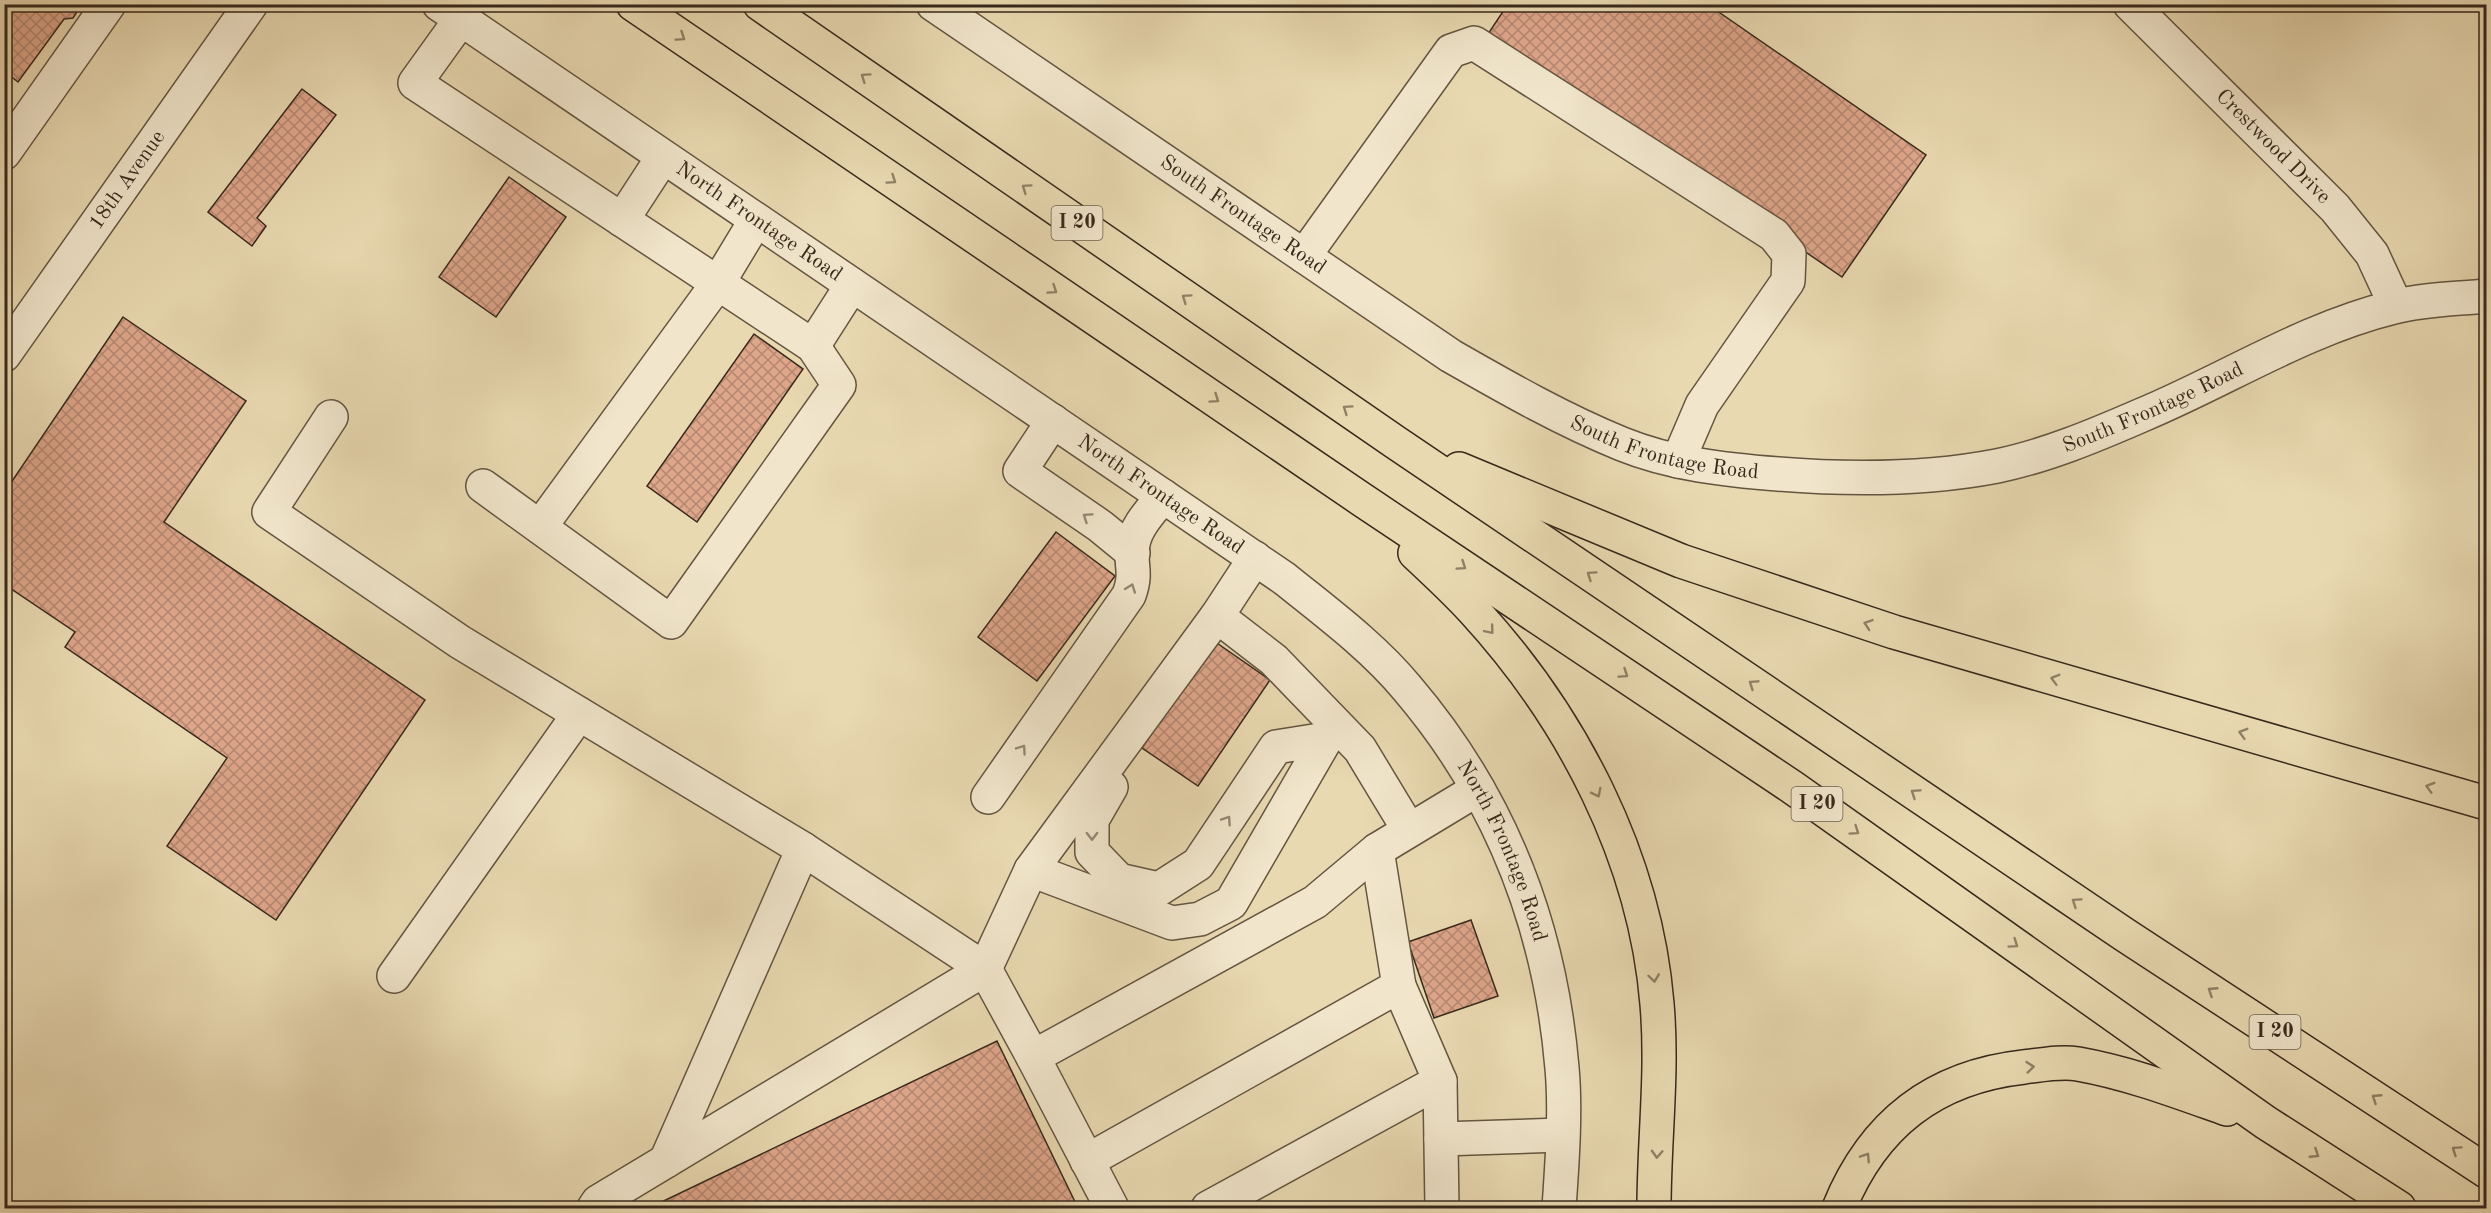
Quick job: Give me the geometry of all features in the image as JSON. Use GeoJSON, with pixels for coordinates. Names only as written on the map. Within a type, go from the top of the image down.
{"type":"FeatureCollection","features":[{"type":"Feature","properties":{"kind":"highway","name":"I 20"},"geometry":{"type":"LineString","coordinates":[[633,4],[1361,499],[1792,787],[2265,1122],[2393,1204]]}},
{"type":"Feature","properties":{"kind":"highway","name":"I 20"},"geometry":{"type":"LineString","coordinates":[[760,4],[1395,442],[2125,935],[2487,1171]]}},
{"type":"Feature","properties":{"kind":"highway"},"geometry":{"type":"LineString","coordinates":[[1395,442],[1681,561],[1894,632],[2487,803]]}},
{"type":"Feature","properties":{"kind":"highway"},"geometry":{"type":"LineString","coordinates":[[1361,499],[1473,610],[1517,663],[1575,748],[1617,832],[1647,927],[1657,1004],[1659,1100],[1654,1209]]}},
{"type":"Feature","properties":{"kind":"highway"},"geometry":{"type":"LineString","coordinates":[[1839,1209],[1869,1151],[1895,1122],[1941,1090],[1970,1077],[2002,1070],[2077,1064],[2169,1088],[2265,1122]]}},
{"type":"Feature","properties":{"kind":"street"},"geometry":{"type":"LineString","coordinates":[[11,131],[108,4]]}},
{"type":"Feature","properties":{"kind":"street","name":"18th Avenue"},"geometry":{"type":"LineString","coordinates":[[4,355],[252,4]]}},
{"type":"Feature","properties":{"kind":"street","name":"South Frontage Road"},"geometry":{"type":"LineString","coordinates":[[933,4],[1452,356],[1533,403],[1624,445],[1678,461],[1733,471],[1846,480],[1922,477],[1998,465],[2074,442],[2144,415],[2306,336],[2396,306],[2487,296]]}},
{"type":"Feature","properties":{"kind":"street","name":"Crestwood Drive"},"geometry":{"type":"LineString","coordinates":[[2130,4],[2335,208],[2372,254],[2396,306]]}},
{"type":"Feature","properties":{"kind":"street"},"geometry":{"type":"LineString","coordinates":[[450,12],[415,83],[813,346],[839,385],[671,622],[483,486]]}},
{"type":"Feature","properties":{"kind":"street","name":"North Frontage Road"},"geometry":{"type":"LineString","coordinates":[[450,12],[1255,558],[1359,640],[1406,687],[1456,752],[1497,821],[1524,883],[1550,975],[1562,1070],[1559,1209]]}},
{"type":"Feature","properties":{"kind":"street"},"geometry":{"type":"LineString","coordinates":[[1304,256],[1451,51],[1474,43],[1774,235],[1789,254],[1788,281],[1702,405],[1678,461]]}},
{"type":"Feature","properties":{"kind":"street"},"geometry":{"type":"LineString","coordinates":[[622,220],[663,157]]}},
{"type":"Feature","properties":{"kind":"street"},"geometry":{"type":"LineString","coordinates":[[540,527],[718,283],[756,220]]}},
{"type":"Feature","properties":{"kind":"street"},"geometry":{"type":"LineString","coordinates":[[813,346],[852,285]]}},
{"type":"Feature","properties":{"kind":"street"},"geometry":{"type":"LineString","coordinates":[[331,417],[269,512],[460,642],[803,849],[985,969],[1112,1209]]}},
{"type":"Feature","properties":{"kind":"street"},"geometry":{"type":"LineString","coordinates":[[1053,421],[1020,471],[1100,526],[1133,553]]}},
{"type":"Feature","properties":{"kind":"street"},"geometry":{"type":"LineString","coordinates":[[988,797],[1129,595],[1135,573],[1133,553],[1137,532],[1163,496]]}},
{"type":"Feature","properties":{"kind":"street"},"geometry":{"type":"LineString","coordinates":[[594,1209],[598,1202],[985,969],[1031,870],[1217,616],[1255,558]]}},
{"type":"Feature","properties":{"kind":"street"},"geometry":{"type":"LineString","coordinates":[[1217,616],[1274,660],[1331,731],[1360,749],[1409,831]]}},
{"type":"Feature","properties":{"kind":"street"},"geometry":{"type":"LineString","coordinates":[[394,976],[579,714]]}},
{"type":"Feature","properties":{"kind":"street"},"geometry":{"type":"LineString","coordinates":[[1124,744],[1122,768],[1092,820],[1092,852],[1119,880],[1159,889],[1198,864],[1276,747],[1331,731]]}},
{"type":"Feature","properties":{"kind":"street"},"geometry":{"type":"LineString","coordinates":[[1031,870],[1172,923],[1200,919],[1231,903],[1331,731]]}},
{"type":"Feature","properties":{"kind":"street"},"geometry":{"type":"LineString","coordinates":[[1033,1057],[1315,902],[1377,850],[1478,789]]}},
{"type":"Feature","properties":{"kind":"street"},"geometry":{"type":"LineString","coordinates":[[666,1161],[803,849]]}},
{"type":"Feature","properties":{"kind":"street"},"geometry":{"type":"LineString","coordinates":[[1377,850],[1399,986],[1440,1082],[1442,1209]]}},
{"type":"Feature","properties":{"kind":"street"},"geometry":{"type":"LineString","coordinates":[[1200,919],[1226,952]]}},
{"type":"Feature","properties":{"kind":"street"},"geometry":{"type":"LineString","coordinates":[[1087,1161],[1399,986]]}},
{"type":"Feature","properties":{"kind":"street"},"geometry":{"type":"LineString","coordinates":[[1208,1209],[1440,1082]]}},
{"type":"Feature","properties":{"kind":"street"},"geometry":{"type":"LineString","coordinates":[[1441,1139],[1561,1134]]}},
{"type":"Feature","properties":{"kind":"building"},"geometry":{"type":"Polygon","coordinates":[[[4,4],[82,4],[73,18],[64,19],[18,82],[4,71],[4,4]]]}},
{"type":"Feature","properties":{"kind":"building"},"geometry":{"type":"Polygon","coordinates":[[[1508,4],[1707,4],[1926,155],[1842,277],[1488,34],[1508,4]]]}},
{"type":"Feature","properties":{"kind":"building"},"geometry":{"type":"Polygon","coordinates":[[[302,89],[336,115],[257,218],[266,226],[252,246],[208,212],[302,89]]]}},
{"type":"Feature","properties":{"kind":"building"},"geometry":{"type":"Polygon","coordinates":[[[509,177],[566,217],[496,317],[439,277],[509,177]]]}},
{"type":"Feature","properties":{"kind":"building"},"geometry":{"type":"Polygon","coordinates":[[[123,317],[246,401],[164,522],[425,700],[276,920],[167,846],[227,758],[65,647],[75,632],[4,584],[4,493],[123,317]]]}},
{"type":"Feature","properties":{"kind":"building"},"geometry":{"type":"Polygon","coordinates":[[[754,334],[803,369],[697,522],[647,486],[754,334]]]}},
{"type":"Feature","properties":{"kind":"building"},"geometry":{"type":"Polygon","coordinates":[[[1056,532],[1115,576],[1037,681],[978,637],[1056,532]]]}},
{"type":"Feature","properties":{"kind":"building"},"geometry":{"type":"Polygon","coordinates":[[[1214,641],[1270,680],[1198,786],[1142,748],[1214,641]]]}},
{"type":"Feature","properties":{"kind":"building"},"geometry":{"type":"Polygon","coordinates":[[[1471,920],[1498,996],[1434,1018],[1408,942],[1471,920]]]}},
{"type":"Feature","properties":{"kind":"building"},"geometry":{"type":"Polygon","coordinates":[[[997,1041],[1078,1208],[649,1208],[997,1041]]]}}]}
